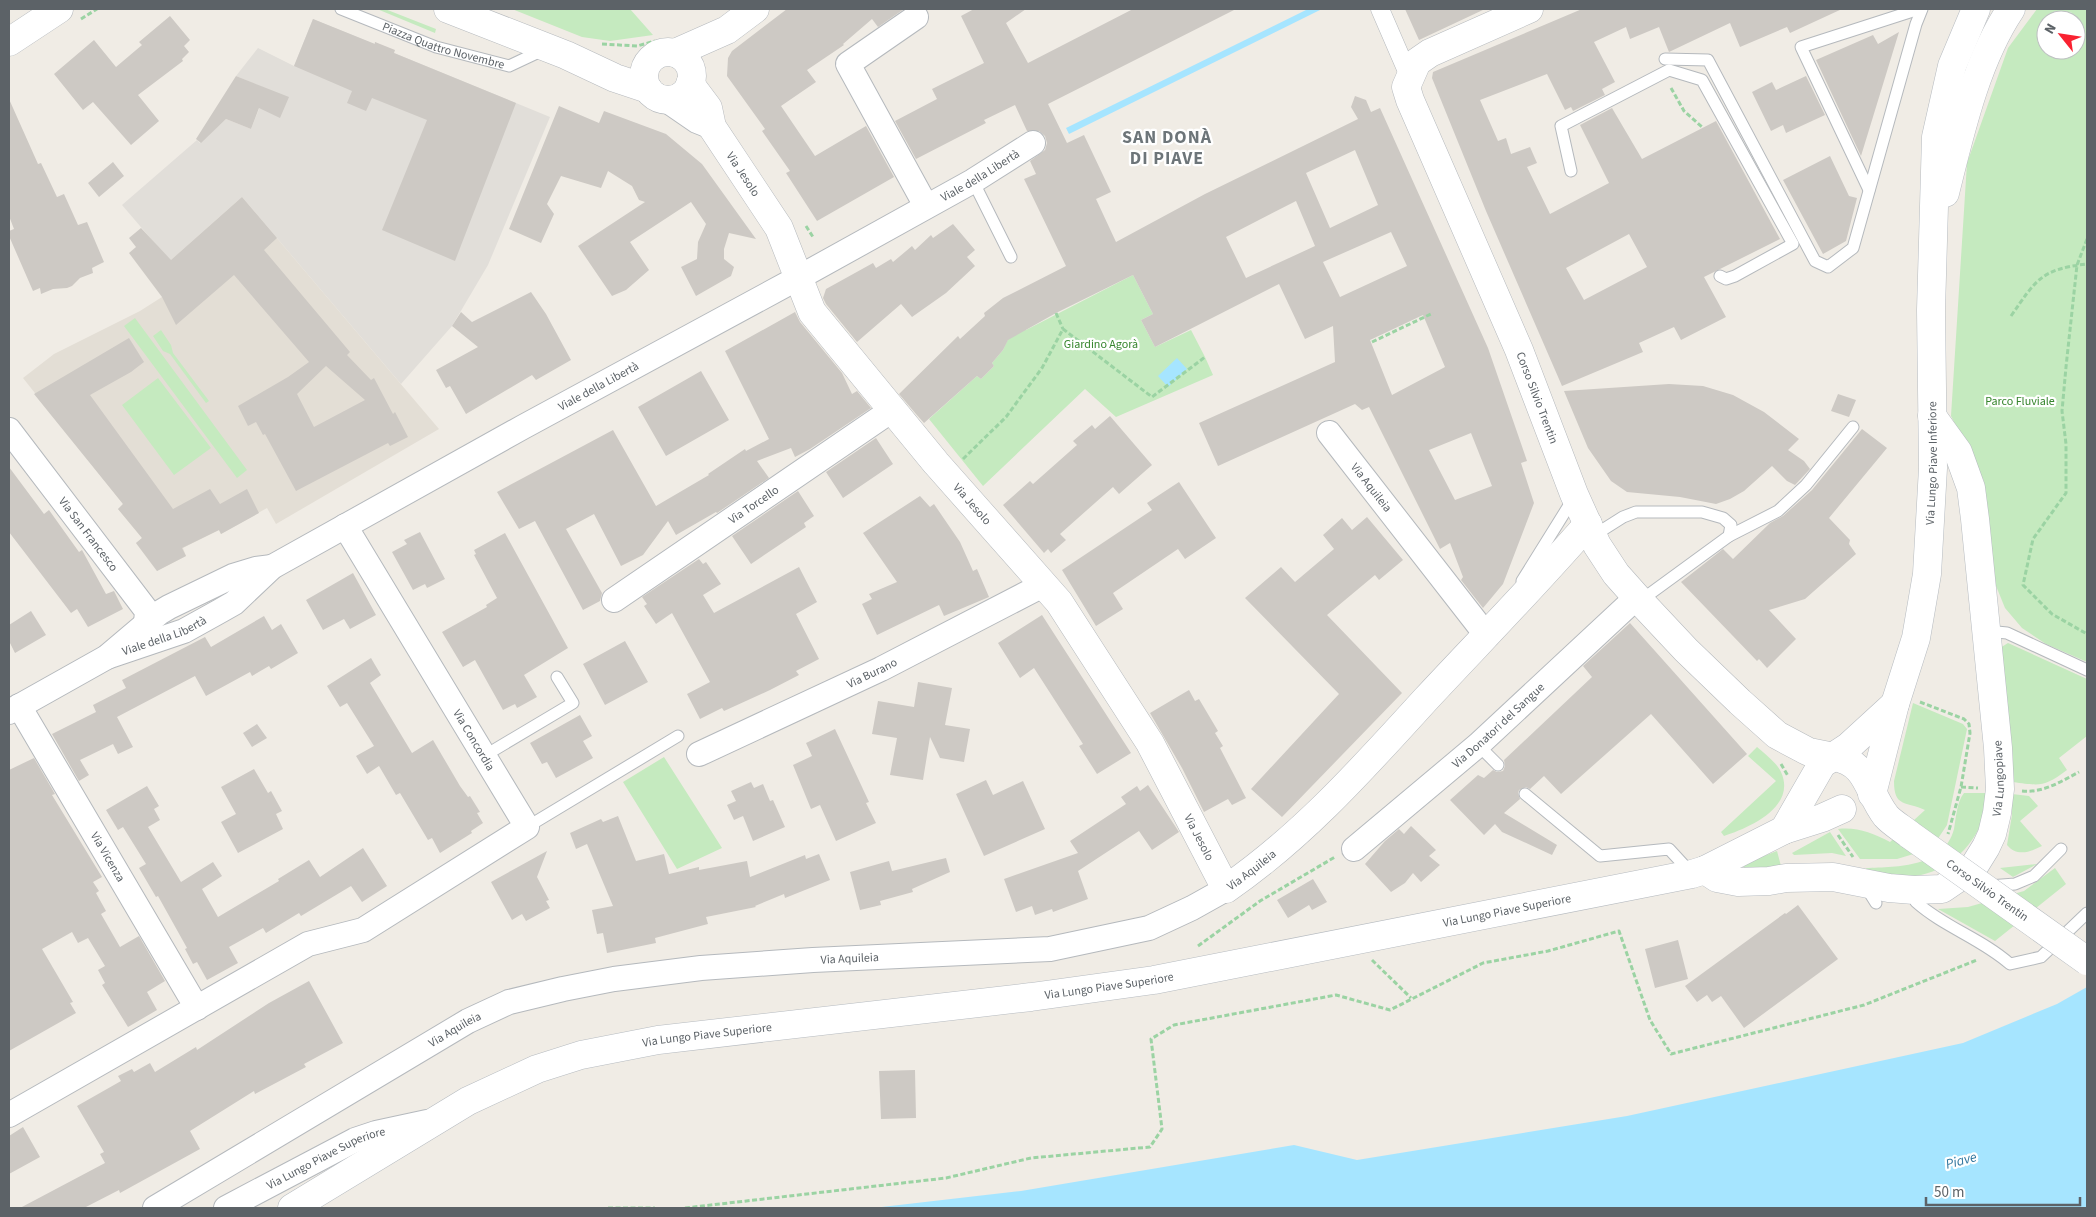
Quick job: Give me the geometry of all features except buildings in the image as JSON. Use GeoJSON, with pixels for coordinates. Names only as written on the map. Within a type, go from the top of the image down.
{"type":"FeatureCollection","features":[{"type":"Feature","properties":{"kind":"main road"},"geometry":{"type":"LineString","coordinates":[[9,42],[59,9]]}},
{"type":"Feature","properties":{"kind":"main road","name":"Piazza Quattro Novembre"},"geometry":{"type":"LineString","coordinates":[[449,9],[657,94]]}},
{"type":"Feature","properties":{"kind":"main road"},"geometry":{"type":"LineString","coordinates":[[649,60],[644,73],[657,94],[674,99],[682,95],[691,79],[727,30],[756,9]]}},
{"type":"Feature","properties":{"kind":"main road"},"geometry":{"type":"LineString","coordinates":[[1409,76],[1417,62],[1430,53],[1529,9]]}},
{"type":"Feature","properties":{"kind":"main road","name":"Via Lungo Piave Inferiore"},"geometry":{"type":"LineString","coordinates":[[1872,794],[1906,702],[1927,574],[1932,511],[1931,310],[1936,137],[1952,66],[1976,9]]}},
{"type":"Feature","properties":{"kind":"main road","name":"Via Lungo Piave Inferiore"},"geometry":{"type":"LineString","coordinates":[[1934,220],[1944,201],[1962,126],[1973,91],[1987,57],[2011,9]]}},
{"type":"Feature","properties":{"kind":"main road","name":"Piazza Quattro Novembre"},"geometry":{"type":"LineString","coordinates":[[556,52],[649,60],[664,52],[675,53],[727,30]]}},
{"type":"Feature","properties":{"kind":"main road"},"geometry":{"type":"LineString","coordinates":[[675,53],[688,62],[691,79]]}},
{"type":"Feature","properties":{"kind":"main road","name":"Corso Silvio Trentin"},"geometry":{"type":"LineString","coordinates":[[1409,76],[1406,87],[1410,100],[1519,350],[1590,530],[1616,574],[1719,682],[1777,735],[1809,752],[1850,762],[1861,771],[1872,794],[1887,818]]}},
{"type":"Feature","properties":{"kind":"main road","name":"Via Jesolo"},"geometry":{"type":"LineString","coordinates":[[691,79],[708,108],[712,127],[779,228],[812,312],[947,475],[1042,585],[1059,602],[1150,743],[1206,853],[1237,881]]}},
{"type":"Feature","properties":{"kind":"main road","name":"Via Lungopiave"},"geometry":{"type":"LineString","coordinates":[[1932,416],[1958,452],[1971,488],[1987,631],[2000,789],[1998,813],[1986,848],[1973,868],[1942,890]]}},
{"type":"Feature","properties":{"kind":"main road","name":"Via Aquileia"},"geometry":{"type":"LineString","coordinates":[[1237,881],[1308,824],[1484,631],[1590,530]]}},
{"type":"Feature","properties":{"kind":"main road","name":"Via Lungo Piave Inferiore"},"geometry":{"type":"LineString","coordinates":[[1834,757],[1906,702]]}},
{"type":"Feature","properties":{"kind":"main road","name":"Corso Silvio Trentin"},"geometry":{"type":"LineString","coordinates":[[1777,735],[1799,784],[1823,799],[1840,822],[1863,810],[1887,818],[2087,961]]}},
{"type":"Feature","properties":{"kind":"main road"},"geometry":{"type":"LineString","coordinates":[[1784,830],[1799,784],[1816,772],[1822,764],[1834,757]]}},
{"type":"Feature","properties":{"kind":"main road","name":"Via Lungo Piave Superiore"},"geometry":{"type":"LineString","coordinates":[[292,1208],[432,1122],[498,1085],[537,1069],[581,1055],[658,1040],[870,1017],[1144,982],[1699,872],[1735,869],[1784,830],[1822,818],[1840,822]]}},
{"type":"Feature","properties":{"kind":"main road"},"geometry":{"type":"LineString","coordinates":[[1735,869],[1833,877],[1889,888],[1942,890]]}},
{"type":"Feature","properties":{"kind":"street","name":"Corso Silvio Trentin"},"geometry":{"type":"LineString","coordinates":[[1380,9],[1409,76]]}},
{"type":"Feature","properties":{"kind":"street","name":"Viale della Libertà"},"geometry":{"type":"LineString","coordinates":[[916,17],[848,64],[926,206]]}},
{"type":"Feature","properties":{"kind":"street","name":"Via Jesolo"},"geometry":{"type":"LineString","coordinates":[[657,94],[697,121],[712,127]]}},
{"type":"Feature","properties":{"kind":"street","name":"Viale della Libertà"},"geometry":{"type":"LineString","coordinates":[[149,624],[184,631],[234,603],[272,567],[531,422],[973,181],[1034,144]]}},
{"type":"Feature","properties":{"kind":"street","name":"Via Torcello"},"geometry":{"type":"LineString","coordinates":[[614,600],[892,410]]}},
{"type":"Feature","properties":{"kind":"street","name":"Via San Francesco"},"geometry":{"type":"LineString","coordinates":[[9,430],[149,624]]}},
{"type":"Feature","properties":{"kind":"street","name":"Via Aquileia"},"geometry":{"type":"LineString","coordinates":[[1329,433],[1484,631]]}},
{"type":"Feature","properties":{"kind":"street","name":"Via Concordia"},"geometry":{"type":"LineString","coordinates":[[345,526],[527,828]]}},
{"type":"Feature","properties":{"kind":"street","name":"Viale della Libertà"},"geometry":{"type":"LineString","coordinates":[[14,709],[103,660],[149,624],[233,576],[256,569],[272,567]]}},
{"type":"Feature","properties":{"kind":"street","name":"Via Burano"},"geometry":{"type":"LineString","coordinates":[[699,754],[880,669],[1042,585]]}},
{"type":"Feature","properties":{"kind":"street","name":"Via Donatori del Sangue"},"geometry":{"type":"LineString","coordinates":[[1354,849],[1478,745],[1638,599]]}},
{"type":"Feature","properties":{"kind":"street","name":"Via Vicenza"},"geometry":{"type":"LineString","coordinates":[[14,709],[197,1008]]}},
{"type":"Feature","properties":{"kind":"street"},"geometry":{"type":"LineString","coordinates":[[9,1115],[308,944],[362,930],[527,828]]}},
{"type":"Feature","properties":{"kind":"street","name":"Via Aquileia"},"geometry":{"type":"LineString","coordinates":[[155,1208],[468,1021],[509,1002],[614,979],[701,968],[813,960],[1050,949],[1148,928],[1192,908],[1237,881]]}},
{"type":"Feature","properties":{"kind":"street","name":"Via Lungo Piave Superiore"},"geometry":{"type":"LineString","coordinates":[[226,1208],[355,1140],[376,1133],[432,1122]]}},
{"type":"Feature","properties":{"kind":"lane","name":"Piazza Quattro Novembre"},"geometry":{"type":"LineString","coordinates":[[340,9],[436,47],[509,66],[556,52]]}},
{"type":"Feature","properties":{"kind":"lane"},"geometry":{"type":"LineString","coordinates":[[1869,190],[1801,47],[1921,9]]}},
{"type":"Feature","properties":{"kind":"lane"},"geometry":{"type":"LineString","coordinates":[[1664,59],[1708,60],[1815,261],[1828,267],[1853,248],[1921,9]]}},
{"type":"Feature","properties":{"kind":"lane"},"geometry":{"type":"LineString","coordinates":[[1571,171],[1561,126],[1669,70],[1702,80],[1793,244],[1735,276],[1726,279],[1720,276]]}},
{"type":"Feature","properties":{"kind":"lane"},"geometry":{"type":"LineString","coordinates":[[973,181],[1011,257]]}},
{"type":"Feature","properties":{"kind":"lane"},"geometry":{"type":"LineString","coordinates":[[1638,599],[1729,536],[1778,511],[1806,485],[1853,427]]}},
{"type":"Feature","properties":{"kind":"lane"},"geometry":{"type":"LineString","coordinates":[[1484,631],[1523,580],[1575,495]]}},
{"type":"Feature","properties":{"kind":"lane"},"geometry":{"type":"LineString","coordinates":[[1590,530],[1636,512],[1702,512],[1723,518],[1731,525],[1729,536]]}},
{"type":"Feature","properties":{"kind":"lane"},"geometry":{"type":"LineString","coordinates":[[1987,631],[2007,633],[2087,670]]}},
{"type":"Feature","properties":{"kind":"lane"},"geometry":{"type":"LineString","coordinates":[[484,756],[573,703],[557,677]]}},
{"type":"Feature","properties":{"kind":"lane"},"geometry":{"type":"LineString","coordinates":[[527,828],[678,736]]}},
{"type":"Feature","properties":{"kind":"lane"},"geometry":{"type":"LineString","coordinates":[[1478,745],[1498,765]]}},
{"type":"Feature","properties":{"kind":"lane"},"geometry":{"type":"LineString","coordinates":[[1525,794],[1600,856],[1670,849],[1699,872]]}},
{"type":"Feature","properties":{"kind":"lane"},"geometry":{"type":"LineString","coordinates":[[1942,890],[2015,884],[2034,876],[2061,849]]}},
{"type":"Feature","properties":{"kind":"lane"},"geometry":{"type":"LineString","coordinates":[[1914,890],[1916,902],[1929,914],[1995,951],[2010,964],[2041,958],[2087,913]]}},
{"type":"Feature","properties":{"kind":"path"},"geometry":{"type":"LineString","coordinates":[[1669,70],[1668,84],[1684,111],[1702,127]]}},
{"type":"Feature","properties":{"kind":"path"},"geometry":{"type":"LineString","coordinates":[[2087,239],[2077,266],[2062,411],[2066,444],[2066,493],[2033,539],[2023,585],[2052,614],[2087,634]]}},
{"type":"Feature","properties":{"kind":"path"},"geometry":{"type":"LineString","coordinates":[[2011,316],[2034,282],[2058,269],[2087,264]]}},
{"type":"Feature","properties":{"kind":"path"},"geometry":{"type":"LineString","coordinates":[[1056,313],[1063,329],[1152,397],[1205,357]]}},
{"type":"Feature","properties":{"kind":"path"},"geometry":{"type":"LineString","coordinates":[[1372,342],[1433,313]]}},
{"type":"Feature","properties":{"kind":"path"},"geometry":{"type":"LineString","coordinates":[[947,475],[1006,417],[1042,368],[1063,329]]}},
{"type":"Feature","properties":{"kind":"path"},"geometry":{"type":"LineString","coordinates":[[1906,702],[1964,719],[1969,724],[1970,733],[1961,786]]}},
{"type":"Feature","properties":{"kind":"path"},"geometry":{"type":"LineString","coordinates":[[1780,763],[1788,776],[1799,784]]}},
{"type":"Feature","properties":{"kind":"path"},"geometry":{"type":"LineString","coordinates":[[2021,791],[2038,791],[2053,786],[2079,772]]}},
{"type":"Feature","properties":{"kind":"path"},"geometry":{"type":"LineString","coordinates":[[1840,822],[1865,883]]}},
{"type":"Feature","properties":{"kind":"path"},"geometry":{"type":"LineString","coordinates":[[1196,947],[1260,901],[1335,857],[1354,849]]}},
{"type":"Feature","properties":{"kind":"path"},"geometry":{"type":"LineString","coordinates":[[685,1208],[946,1178],[1031,1158],[1150,1147],[1162,1129],[1151,1039],[1174,1025],[1336,995],[1390,1010],[1483,963],[1548,951],[1619,931],[1650,1020],[1671,1054],[1864,1005],[1995,951]]}},
{"type":"Feature","properties":{"kind":"path"},"geometry":{"type":"LineString","coordinates":[[1360,940],[1374,962],[1411,998]]}},
{"type":"Feature","properties":{"kind":"path"},"geometry":{"type":"LineString","coordinates":[[608,1208],[655,1208]]}},
{"type":"Feature","properties":{"kind":"shaded area"},"geometry":{"type":"Polygon","coordinates":[[[313,19],[374,44],[375,42],[394,53],[550,117],[488,265],[452,326],[401,384],[242,197],[170,261],[122,205],[197,140],[200,143],[226,119],[251,129],[267,89],[236,76],[258,48],[294,66],[313,19]]]}},
{"type":"Feature","properties":{"kind":"shaded area"},"geometry":{"type":"Polygon","coordinates":[[[242,197],[439,429],[276,524],[267,508],[221,534],[219,530],[183,548],[186,556],[157,571],[136,543],[142,538],[118,509],[123,504],[23,378],[54,354],[140,311],[162,297],[170,261],[242,197]]]}},
{"type":"Feature","properties":{"kind":"green space"},"geometry":{"type":"Polygon","coordinates":[[[377,9],[385,9],[436,29],[435,33],[377,9]]]}},
{"type":"Feature","properties":{"kind":"green space"},"geometry":{"type":"Polygon","coordinates":[[[512,9],[630,9],[653,35],[610,41],[582,37],[512,9]]]}},
{"type":"Feature","properties":{"kind":"green space","name":"Parco Fluviale"},"geometry":{"type":"Polygon","coordinates":[[[2037,9],[2087,9],[2087,662],[2046,644],[2022,628],[2005,608],[1992,576],[1984,481],[1951,416],[1967,163],[2008,48],[2036,10],[2036,60],[2086,60],[2086,10],[2037,9]]]}},
{"type":"Feature","properties":{"kind":"green space","name":"Giardino Agorà"},"geometry":{"type":"Polygon","coordinates":[[[1133,275],[1153,314],[1141,320],[1155,347],[1191,330],[1213,375],[1116,417],[1085,389],[983,486],[929,419],[977,376],[981,379],[994,366],[992,363],[1003,350],[1014,326],[1026,330],[1133,275]]]}},
{"type":"Feature","properties":{"kind":"green space"},"geometry":{"type":"Polygon","coordinates":[[[135,318],[247,470],[237,478],[124,326],[135,318]]]}},
{"type":"Feature","properties":{"kind":"green space"},"geometry":{"type":"Polygon","coordinates":[[[161,330],[171,345],[173,353],[209,401],[206,403],[170,354],[163,351],[153,336],[161,330]]]}},
{"type":"Feature","properties":{"kind":"green space"},"geometry":{"type":"Polygon","coordinates":[[[158,378],[211,448],[174,475],[122,405],[158,378]]]}},
{"type":"Feature","properties":{"kind":"green space"},"geometry":{"type":"Polygon","coordinates":[[[2008,643],[2087,679],[2087,736],[2059,758],[2067,770],[2053,780],[2042,784],[2013,782],[2000,648],[2008,643]]]}},
{"type":"Feature","properties":{"kind":"green space"},"geometry":{"type":"Polygon","coordinates":[[[1913,703],[1963,724],[1967,729],[1947,825],[1935,843],[1920,852],[1897,859],[1860,859],[1838,829],[1865,831],[1890,842],[1925,810],[1899,800],[1895,790],[1894,781],[1913,703]]]}},
{"type":"Feature","properties":{"kind":"green space"},"geometry":{"type":"Polygon","coordinates":[[[1757,747],[1774,762],[1781,772],[1784,784],[1782,796],[1777,806],[1768,814],[1746,828],[1724,836],[1721,832],[1776,781],[1748,756],[1757,747]]]}},
{"type":"Feature","properties":{"kind":"green space"},"geometry":{"type":"Polygon","coordinates":[[[664,757],[722,848],[677,869],[623,782],[664,757]]]}},
{"type":"Feature","properties":{"kind":"green space"},"geometry":{"type":"Polygon","coordinates":[[[1964,793],[1988,793],[1984,816],[1979,828],[1972,840],[1955,859],[1933,871],[1907,877],[1868,871],[1866,868],[1892,867],[1918,862],[1930,858],[1941,851],[1949,842],[1954,829],[1958,805],[1964,793]]]}},
{"type":"Feature","properties":{"kind":"green space"},"geometry":{"type":"Polygon","coordinates":[[[2012,794],[2029,796],[2038,806],[2020,821],[2042,846],[2033,850],[2019,852],[2007,845],[2012,815],[2012,794]]]}},
{"type":"Feature","properties":{"kind":"green space"},"geometry":{"type":"Polygon","coordinates":[[[1830,832],[1846,856],[1832,853],[1794,855],[1792,853],[1830,832]]]}},
{"type":"Feature","properties":{"kind":"green space"},"geometry":{"type":"Polygon","coordinates":[[[1777,851],[1781,866],[1747,872],[1744,868],[1744,865],[1748,862],[1777,851]]]}},
{"type":"Feature","properties":{"kind":"green space"},"geometry":{"type":"Polygon","coordinates":[[[2037,864],[2013,877],[2000,868],[2037,864]]]}},
{"type":"Feature","properties":{"kind":"green space"},"geometry":{"type":"Polygon","coordinates":[[[2055,868],[2066,884],[1995,941],[1938,909],[1968,907],[2024,891],[2055,868]]]}},
{"type":"Feature","properties":{"kind":"water"},"geometry":{"type":"Polygon","coordinates":[[[1308,9],[1322,9],[1069,134],[1066,128],[1308,9]]]}},
{"type":"Feature","properties":{"kind":"water"},"geometry":{"type":"Polygon","coordinates":[[[1177,358],[1187,369],[1168,387],[1158,376],[1177,358]]]}},
{"type":"Feature","properties":{"kind":"water","name":"Piave"},"geometry":{"type":"Polygon","coordinates":[[[2087,987],[2087,1208],[873,1208],[1021,1191],[1294,1145],[1357,1160],[1627,1116],[1963,1043],[2057,1004],[2087,987]]]}},
{"type":"Feature","properties":{"kind":"district","name":"SAN DONÀ DI PIAVE"},"geometry":{"type":"Point","coordinates":[1167,147]}}]}
